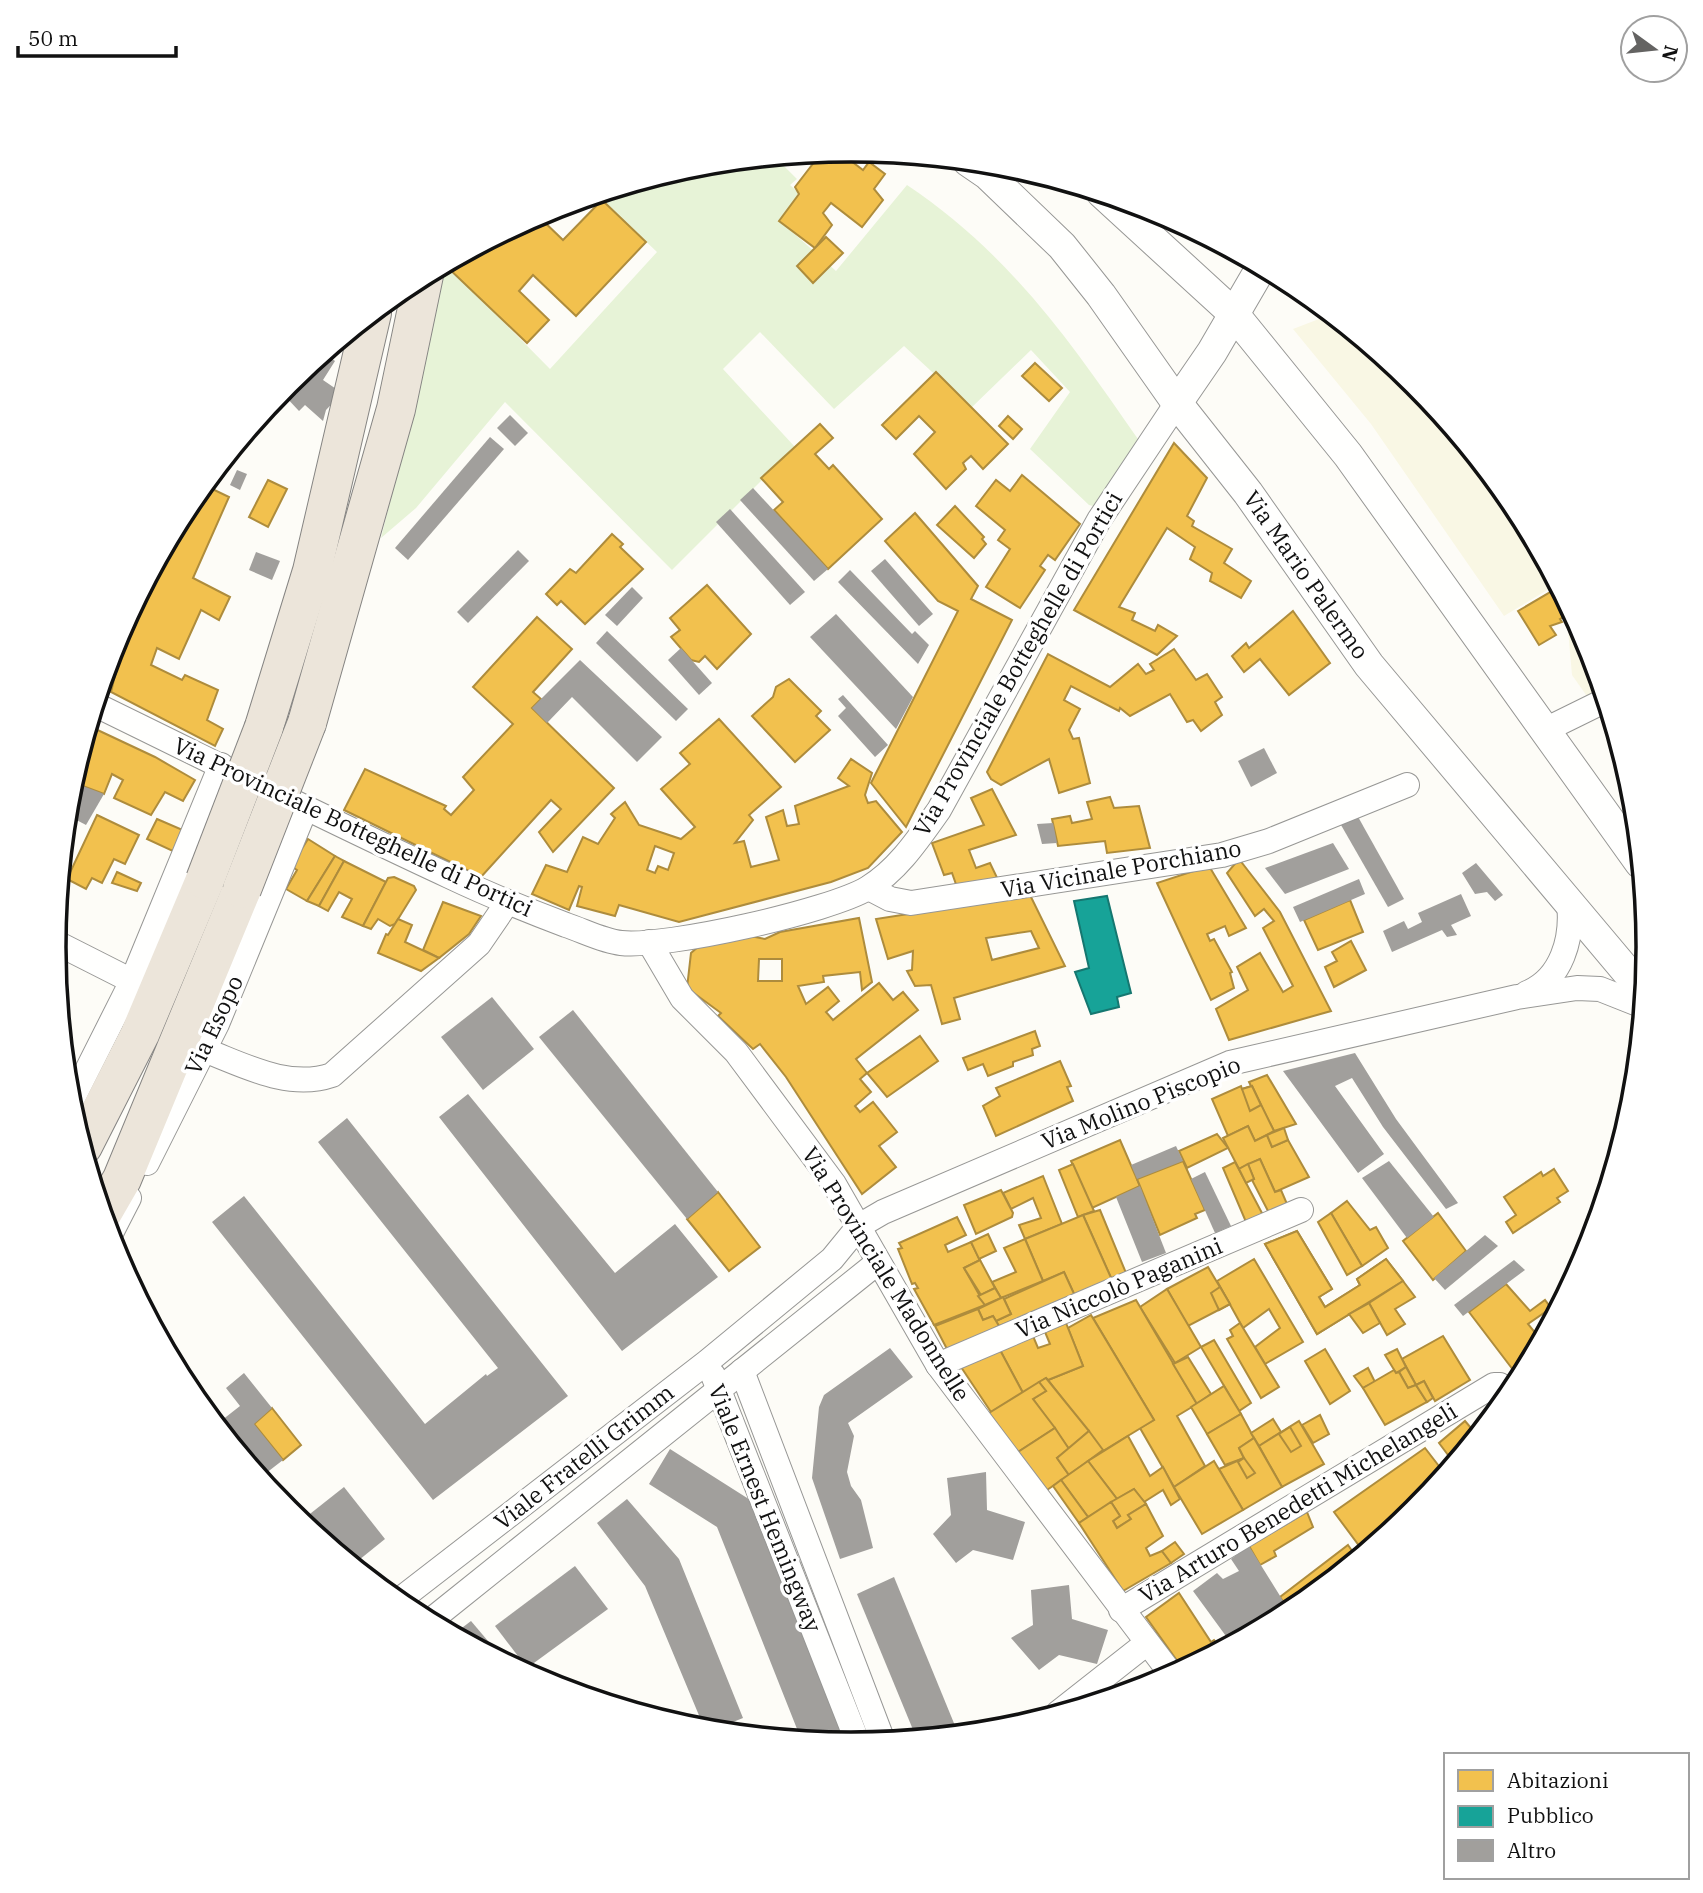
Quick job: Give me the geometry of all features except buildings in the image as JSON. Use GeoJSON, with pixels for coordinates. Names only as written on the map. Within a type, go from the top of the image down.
{"type":"FeatureCollection","features":[{"type":"Feature","properties":{"kind":"highway"},"geometry":{"type":"LineString","coordinates":[[109,1202],[122,1179],[307,723],[396,409],[421,290]]}},
{"type":"Feature","properties":{"kind":"highway"},"geometry":{"type":"LineString","coordinates":[[89,1133],[140,1034],[205,880],[264,727],[312,571],[370,328]]}},
{"type":"Feature","properties":{"kind":"street","name":"Via Mario Palermo"},"geometry":{"type":"LineString","coordinates":[[987,174],[1062,246],[1101,295],[1177,403],[1248,493],[1369,665],[1635,982]]}},
{"type":"Feature","properties":{"kind":"street"},"geometry":{"type":"LineString","coordinates":[[1119,209],[1233,313],[1348,455],[1631,850]]}},
{"type":"Feature","properties":{"kind":"street"},"geometry":{"type":"LineString","coordinates":[[1177,403],[1212,352],[1257,275]]}},
{"type":"Feature","properties":{"kind":"street","name":"Via Provinciale Botteghelle di Portici"},"geometry":{"type":"LineString","coordinates":[[104,709],[221,765],[305,810],[507,903],[603,939],[620,943],[682,938],[832,904],[869,888],[892,868],[939,810],[1100,520],[1177,403]]}},
{"type":"Feature","properties":{"kind":"street"},"geometry":{"type":"LineString","coordinates":[[1545,730],[1598,705]]}},
{"type":"Feature","properties":{"kind":"street"},"geometry":{"type":"LineString","coordinates":[[79,1085],[132,981],[221,765]]}},
{"type":"Feature","properties":{"kind":"street","name":"Via Vicinale Porchiano"},"geometry":{"type":"LineString","coordinates":[[869,888],[890,900],[911,903],[1222,855],[1269,841],[1407,785]]}},
{"type":"Feature","properties":{"kind":"street","name":"Via Esopo"},"geometry":{"type":"LineString","coordinates":[[117,1222],[204,1050],[305,810]]}},
{"type":"Feature","properties":{"kind":"street"},"geometry":{"type":"LineString","coordinates":[[204,1050],[283,1079],[318,1080],[332,1074],[479,944],[507,903]]}},
{"type":"Feature","properties":{"kind":"street","name":"Via Molino Piscopio"},"geometry":{"type":"LineString","coordinates":[[1517,997],[1539,988],[1554,974],[1566,947],[1571,922],[1569,904]]}},
{"type":"Feature","properties":{"kind":"street","name":"Via Provinciale Madonnelle"},"geometry":{"type":"LineString","coordinates":[[649,942],[678,992],[736,1052],[834,1184],[938,1365],[1165,1666]]}},
{"type":"Feature","properties":{"kind":"street"},"geometry":{"type":"LineString","coordinates":[[66,948],[132,981]]}},
{"type":"Feature","properties":{"kind":"street","name":"Via Molino Piscopio"},"geometry":{"type":"LineString","coordinates":[[859,1226],[883,1212],[1230,1063],[1517,997],[1577,988],[1600,989],[1635,1003]]}},
{"type":"Feature","properties":{"kind":"street","name":"Via Niccolò Paganini"},"geometry":{"type":"LineString","coordinates":[[938,1365],[1301,1210]]}},
{"type":"Feature","properties":{"kind":"street","name":"Viale Fratelli Grimm"},"geometry":{"type":"LineString","coordinates":[[408,1594],[708,1362],[832,1259],[859,1226]]}},
{"type":"Feature","properties":{"kind":"street","name":"Viale Fratelli Grimm"},"geometry":{"type":"LineString","coordinates":[[439,1614],[877,1263]]}},
{"type":"Feature","properties":{"kind":"street","name":"Viale Ernest Hemingway"},"geometry":{"type":"LineString","coordinates":[[708,1362],[742,1371],[879,1731]]}},
{"type":"Feature","properties":{"kind":"street","name":"Viale Ernest Hemingway"},"geometry":{"type":"LineString","coordinates":[[708,1362],[854,1732]]}},
{"type":"Feature","properties":{"kind":"street","name":"Via Arturo Benedetti Michelangeli"},"geometry":{"type":"LineString","coordinates":[[1121,1610],[1494,1385],[1501,1386]]}},
{"type":"Feature","properties":{"kind":"street"},"geometry":{"type":"LineString","coordinates":[[1077,1698],[1147,1643]]}},
{"type":"Feature","properties":{"kind":"shaded area"},"geometry":{"type":"Polygon","coordinates":[[[1203,244],[1224,256],[1218,256],[1203,244]]]}},
{"type":"Feature","properties":{"kind":"shaded area"},"geometry":{"type":"Polygon","coordinates":[[[1321,318],[1369,356],[1407,391],[1442,429],[1504,510],[1550,588],[1504,616],[1371,424],[1293,329],[1321,318]]]}},
{"type":"Feature","properties":{"kind":"shaded area"},"geometry":{"type":"Polygon","coordinates":[[[1568,630],[1577,646],[1595,695],[1589,699],[1572,675],[1568,630]]]}},
{"type":"Feature","properties":{"kind":"green space"},"geometry":{"type":"Polygon","coordinates":[[[783,165],[797,179],[790,185],[802,196],[779,220],[836,271],[907,185],[944,212],[1008,270],[1063,335],[1140,442],[1097,507],[1089,505],[1030,449],[1070,392],[1031,350],[971,408],[904,346],[834,409],[760,332],[723,369],[795,447],[672,570],[505,402],[416,508],[381,538],[416,396],[439,279],[453,271],[550,369],[657,252],[604,202],[698,177],[783,165]]]}}]}
